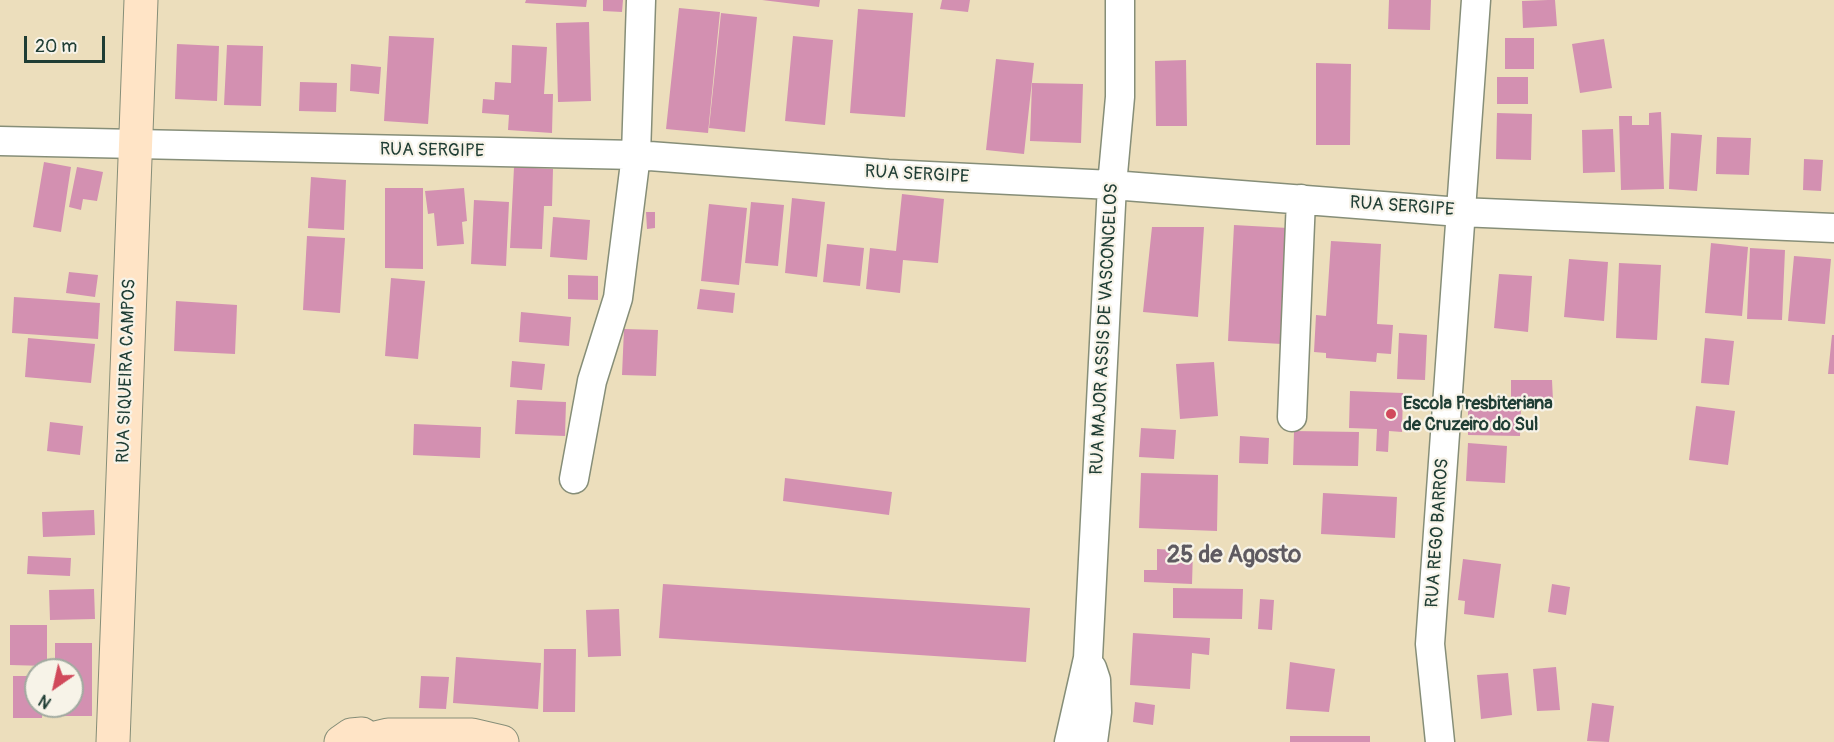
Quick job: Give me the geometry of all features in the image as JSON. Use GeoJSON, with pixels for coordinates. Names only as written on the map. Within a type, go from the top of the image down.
{"type":"FeatureCollection","features":[{"type":"Feature","properties":{"kind":"street","name":"RUA SIQUEIRA CAMPOS"},"geometry":{"type":"LineString","coordinates":[[113,742],[141,0]]}},
{"type":"Feature","properties":{"kind":"street"},"geometry":{"type":"LineString","coordinates":[[574,479],[592,381],[618,298],[636,155],[641,0]]}},
{"type":"Feature","properties":{"kind":"street","name":"RUA MAJOR ASSIS DE VASCONCELOS"},"geometry":{"type":"LineString","coordinates":[[1069,742],[1088,658],[1112,185],[1120,97],[1120,0]]}},
{"type":"Feature","properties":{"kind":"street","name":"RUA REGO BARROS"},"geometry":{"type":"LineString","coordinates":[[1440,742],[1430,644],[1460,212],[1474,63],[1476,0]]}},
{"type":"Feature","properties":{"kind":"street","name":"RUA SERGIPE"},"geometry":{"type":"LineString","coordinates":[[0,141],[636,155],[888,174],[1112,185],[1460,212],[1834,228]]}},
{"type":"Feature","properties":{"kind":"street"},"geometry":{"type":"LineString","coordinates":[[1292,417],[1301,200]]}},
{"type":"Feature","properties":{"kind":"street","name":"RUA MAJOR ASSIS DE VASCONCELOS"},"geometry":{"type":"LineString","coordinates":[[1088,658],[1096,680],[1097,712],[1093,742]]}},
{"type":"Feature","properties":{"kind":"street"},"geometry":{"type":"LineString","coordinates":[[352,741],[388,735],[472,735],[502,742]]}},
{"type":"Feature","properties":{"kind":"building"},"geometry":{"type":"Polygon","coordinates":[[[526,0],[587,0],[586,7],[525,3],[526,0]]]}},
{"type":"Feature","properties":{"kind":"building"},"geometry":{"type":"Polygon","coordinates":[[[603,0],[623,0],[622,12],[603,11],[603,0]]]}},
{"type":"Feature","properties":{"kind":"building"},"geometry":{"type":"Polygon","coordinates":[[[762,0],[820,0],[819,7],[762,0]]]}},
{"type":"Feature","properties":{"kind":"building"},"geometry":{"type":"Polygon","coordinates":[[[942,0],[970,0],[968,12],[940,9],[942,0]]]}},
{"type":"Feature","properties":{"kind":"building"},"geometry":{"type":"Polygon","coordinates":[[[1389,0],[1431,0],[1430,30],[1388,29],[1389,0]]]}},
{"type":"Feature","properties":{"kind":"building"},"geometry":{"type":"Polygon","coordinates":[[[1555,0],[1557,26],[1523,28],[1522,1],[1555,0]]]}},
{"type":"Feature","properties":{"kind":"building"},"geometry":{"type":"Polygon","coordinates":[[[679,8],[720,12],[708,133],[666,129],[679,8]]]}},
{"type":"Feature","properties":{"kind":"building"},"geometry":{"type":"Polygon","coordinates":[[[858,9],[913,13],[905,117],[850,113],[858,9]]]}},
{"type":"Feature","properties":{"kind":"building"},"geometry":{"type":"Polygon","coordinates":[[[721,13],[757,17],[745,132],[709,128],[721,13]]]}},
{"type":"Feature","properties":{"kind":"building"},"geometry":{"type":"Polygon","coordinates":[[[589,22],[591,101],[558,102],[556,23],[589,22]]]}},
{"type":"Feature","properties":{"kind":"building"},"geometry":{"type":"Polygon","coordinates":[[[389,36],[434,38],[428,124],[384,121],[389,36]]]}},
{"type":"Feature","properties":{"kind":"building"},"geometry":{"type":"Polygon","coordinates":[[[793,36],[833,40],[825,125],[785,121],[793,36]]]}},
{"type":"Feature","properties":{"kind":"building"},"geometry":{"type":"Polygon","coordinates":[[[1505,38],[1534,38],[1534,69],[1505,69],[1505,38]]]}},
{"type":"Feature","properties":{"kind":"building"},"geometry":{"type":"Polygon","coordinates":[[[1604,39],[1612,88],[1580,93],[1572,44],[1604,39]]]}},
{"type":"Feature","properties":{"kind":"building"},"geometry":{"type":"Polygon","coordinates":[[[177,44],[219,46],[217,101],[175,99],[177,44]]]}},
{"type":"Feature","properties":{"kind":"building"},"geometry":{"type":"Polygon","coordinates":[[[227,45],[263,46],[261,106],[224,105],[227,45]]]}},
{"type":"Feature","properties":{"kind":"building"},"geometry":{"type":"Polygon","coordinates":[[[512,45],[547,47],[544,94],[553,94],[552,133],[508,130],[509,115],[482,113],[483,99],[494,100],[495,82],[511,83],[512,45]]]}},
{"type":"Feature","properties":{"kind":"building"},"geometry":{"type":"Polygon","coordinates":[[[996,59],[1034,63],[1024,154],[986,150],[996,59]]]}},
{"type":"Feature","properties":{"kind":"building"},"geometry":{"type":"Polygon","coordinates":[[[1186,60],[1187,126],[1156,126],[1155,61],[1186,60]]]}},
{"type":"Feature","properties":{"kind":"building"},"geometry":{"type":"Polygon","coordinates":[[[1316,63],[1351,64],[1350,145],[1316,145],[1316,63]]]}},
{"type":"Feature","properties":{"kind":"building"},"geometry":{"type":"Polygon","coordinates":[[[351,64],[381,67],[379,94],[350,91],[351,64]]]}},
{"type":"Feature","properties":{"kind":"building"},"geometry":{"type":"Polygon","coordinates":[[[1497,77],[1528,77],[1528,104],[1497,104],[1497,77]]]}},
{"type":"Feature","properties":{"kind":"building"},"geometry":{"type":"Polygon","coordinates":[[[300,82],[337,83],[336,112],[299,111],[300,82]]]}},
{"type":"Feature","properties":{"kind":"building"},"geometry":{"type":"Polygon","coordinates":[[[1032,83],[1083,84],[1081,143],[1030,141],[1032,83]]]}},
{"type":"Feature","properties":{"kind":"building"},"geometry":{"type":"Polygon","coordinates":[[[1661,112],[1664,189],[1621,190],[1619,116],[1632,116],[1632,125],[1649,125],[1649,113],[1661,112]]]}},
{"type":"Feature","properties":{"kind":"building"},"geometry":{"type":"Polygon","coordinates":[[[1497,113],[1532,114],[1531,160],[1496,159],[1497,113]]]}},
{"type":"Feature","properties":{"kind":"building"},"geometry":{"type":"Polygon","coordinates":[[[1613,129],[1615,172],[1583,173],[1582,130],[1613,129]]]}},
{"type":"Feature","properties":{"kind":"building"},"geometry":{"type":"Polygon","coordinates":[[[1671,133],[1702,135],[1697,191],[1669,189],[1671,133]]]}},
{"type":"Feature","properties":{"kind":"building"},"geometry":{"type":"Polygon","coordinates":[[[1717,137],[1751,138],[1749,175],[1716,174],[1717,137]]]}},
{"type":"Feature","properties":{"kind":"building"},"geometry":{"type":"Polygon","coordinates":[[[1804,159],[1823,160],[1821,191],[1803,190],[1804,159]]]}},
{"type":"Feature","properties":{"kind":"building"},"geometry":{"type":"Polygon","coordinates":[[[44,162],[71,167],[61,232],[33,227],[44,162]]]}},
{"type":"Feature","properties":{"kind":"building"},"geometry":{"type":"Polygon","coordinates":[[[77,167],[103,172],[97,201],[83,199],[81,210],[69,207],[77,167]]]}},
{"type":"Feature","properties":{"kind":"building"},"geometry":{"type":"Polygon","coordinates":[[[514,167],[553,169],[552,206],[544,206],[542,249],[510,248],[514,167]]]}},
{"type":"Feature","properties":{"kind":"building"},"geometry":{"type":"Polygon","coordinates":[[[311,177],[346,180],[344,230],[308,228],[311,177]]]}},
{"type":"Feature","properties":{"kind":"building"},"geometry":{"type":"Polygon","coordinates":[[[385,188],[423,188],[423,269],[385,268],[385,188]]]}},
{"type":"Feature","properties":{"kind":"building"},"geometry":{"type":"Polygon","coordinates":[[[464,188],[467,221],[462,222],[464,244],[437,246],[434,213],[428,214],[425,191],[464,188]]]}},
{"type":"Feature","properties":{"kind":"building"},"geometry":{"type":"Polygon","coordinates":[[[902,194],[944,199],[938,263],[903,260],[900,293],[866,289],[870,248],[896,251],[902,194]]]}},
{"type":"Feature","properties":{"kind":"building"},"geometry":{"type":"Polygon","coordinates":[[[792,198],[825,202],[817,277],[785,273],[792,198]]]}},
{"type":"Feature","properties":{"kind":"building"},"geometry":{"type":"Polygon","coordinates":[[[474,200],[509,202],[506,266],[471,264],[474,200]]]}},
{"type":"Feature","properties":{"kind":"building"},"geometry":{"type":"Polygon","coordinates":[[[751,202],[784,205],[778,266],[745,263],[751,202]]]}},
{"type":"Feature","properties":{"kind":"building"},"geometry":{"type":"Polygon","coordinates":[[[709,204],[747,208],[739,285],[701,281],[709,204]]]}},
{"type":"Feature","properties":{"kind":"building"},"geometry":{"type":"Polygon","coordinates":[[[646,212],[655,212],[655,228],[647,229],[646,212]]]}},
{"type":"Feature","properties":{"kind":"building"},"geometry":{"type":"Polygon","coordinates":[[[553,217],[590,220],[587,260],[550,257],[553,217]]]}},
{"type":"Feature","properties":{"kind":"building"},"geometry":{"type":"Polygon","coordinates":[[[1234,225],[1288,228],[1282,344],[1228,341],[1234,225]]]}},
{"type":"Feature","properties":{"kind":"building"},"geometry":{"type":"Polygon","coordinates":[[[1152,227],[1204,227],[1198,317],[1143,312],[1152,227]]]}},
{"type":"Feature","properties":{"kind":"building"},"geometry":{"type":"Polygon","coordinates":[[[307,236],[345,238],[340,313],[303,310],[307,236]]]}},
{"type":"Feature","properties":{"kind":"building"},"geometry":{"type":"Polygon","coordinates":[[[1331,241],[1381,244],[1377,324],[1393,325],[1391,354],[1377,353],[1376,362],[1326,358],[1326,353],[1314,352],[1316,315],[1326,316],[1331,241]]]}},
{"type":"Feature","properties":{"kind":"building"},"geometry":{"type":"Polygon","coordinates":[[[1711,243],[1748,247],[1742,316],[1705,313],[1711,243]]]}},
{"type":"Feature","properties":{"kind":"building"},"geometry":{"type":"Polygon","coordinates":[[[827,244],[864,248],[860,286],[823,282],[827,244]]]}},
{"type":"Feature","properties":{"kind":"building"},"geometry":{"type":"Polygon","coordinates":[[[1750,248],[1785,250],[1782,320],[1747,319],[1750,248]]]}},
{"type":"Feature","properties":{"kind":"building"},"geometry":{"type":"Polygon","coordinates":[[[1794,256],[1831,259],[1825,324],[1788,321],[1794,256]]]}},
{"type":"Feature","properties":{"kind":"building"},"geometry":{"type":"Polygon","coordinates":[[[1569,259],[1608,262],[1604,321],[1564,317],[1569,259]]]}},
{"type":"Feature","properties":{"kind":"building"},"geometry":{"type":"Polygon","coordinates":[[[1619,263],[1661,265],[1657,340],[1616,338],[1619,263]]]}},
{"type":"Feature","properties":{"kind":"building"},"geometry":{"type":"Polygon","coordinates":[[[69,272],[98,275],[95,297],[66,293],[69,272]]]}},
{"type":"Feature","properties":{"kind":"building"},"geometry":{"type":"Polygon","coordinates":[[[1499,274],[1532,276],[1528,332],[1494,328],[1499,274]]]}},
{"type":"Feature","properties":{"kind":"building"},"geometry":{"type":"Polygon","coordinates":[[[568,275],[598,276],[598,300],[568,299],[568,275]]]}},
{"type":"Feature","properties":{"kind":"building"},"geometry":{"type":"Polygon","coordinates":[[[391,278],[425,281],[418,359],[385,356],[391,278]]]}},
{"type":"Feature","properties":{"kind":"building"},"geometry":{"type":"Polygon","coordinates":[[[700,289],[735,293],[733,313],[697,309],[700,289]]]}},
{"type":"Feature","properties":{"kind":"building"},"geometry":{"type":"Polygon","coordinates":[[[14,297],[100,303],[98,339],[12,333],[14,297]]]}},
{"type":"Feature","properties":{"kind":"building"},"geometry":{"type":"Polygon","coordinates":[[[176,301],[237,305],[235,354],[174,351],[176,301]]]}},
{"type":"Feature","properties":{"kind":"building"},"geometry":{"type":"Polygon","coordinates":[[[521,312],[571,317],[569,346],[519,342],[521,312]]]}},
{"type":"Feature","properties":{"kind":"building"},"geometry":{"type":"Polygon","coordinates":[[[624,329],[658,330],[656,376],[622,375],[624,329]]]}},
{"type":"Feature","properties":{"kind":"building"},"geometry":{"type":"Polygon","coordinates":[[[1399,333],[1427,335],[1425,380],[1397,379],[1399,333]]]}},
{"type":"Feature","properties":{"kind":"building"},"geometry":{"type":"Polygon","coordinates":[[[1832,335],[1834,335],[1834,374],[1828,374],[1832,335]]]}},
{"type":"Feature","properties":{"kind":"building"},"geometry":{"type":"Polygon","coordinates":[[[28,338],[95,344],[91,383],[25,377],[28,338]]]}},
{"type":"Feature","properties":{"kind":"building"},"geometry":{"type":"Polygon","coordinates":[[[1705,338],[1734,341],[1729,385],[1701,383],[1705,338]]]}},
{"type":"Feature","properties":{"kind":"building"},"geometry":{"type":"Polygon","coordinates":[[[512,361],[545,364],[542,390],[510,387],[512,361]]]}},
{"type":"Feature","properties":{"kind":"building"},"geometry":{"type":"Polygon","coordinates":[[[1214,362],[1218,416],[1180,419],[1176,364],[1214,362]]]}},
{"type":"Feature","properties":{"kind":"building"},"geometry":{"type":"Polygon","coordinates":[[[1511,380],[1552,380],[1553,401],[1511,401],[1511,380]]]}},
{"type":"Feature","properties":{"kind":"building"},"geometry":{"type":"Polygon","coordinates":[[[1350,391],[1403,393],[1402,432],[1389,431],[1388,452],[1376,451],[1377,429],[1349,428],[1350,391]]]}},
{"type":"Feature","properties":{"kind":"building"},"geometry":{"type":"Polygon","coordinates":[[[517,400],[566,402],[565,436],[515,434],[517,400]]]}},
{"type":"Feature","properties":{"kind":"building"},"geometry":{"type":"Polygon","coordinates":[[[1468,405],[1521,407],[1520,436],[1468,435],[1468,405]]]}},
{"type":"Feature","properties":{"kind":"building"},"geometry":{"type":"Polygon","coordinates":[[[1696,406],[1735,411],[1728,465],[1689,460],[1696,406]]]}},
{"type":"Feature","properties":{"kind":"building"},"geometry":{"type":"Polygon","coordinates":[[[50,422],[83,426],[80,455],[47,451],[50,422]]]}},
{"type":"Feature","properties":{"kind":"building"},"geometry":{"type":"Polygon","coordinates":[[[414,424],[481,427],[480,458],[413,455],[414,424]]]}},
{"type":"Feature","properties":{"kind":"building"},"geometry":{"type":"Polygon","coordinates":[[[1141,428],[1176,430],[1174,459],[1139,457],[1141,428]]]}},
{"type":"Feature","properties":{"kind":"building"},"geometry":{"type":"Polygon","coordinates":[[[1294,431],[1359,432],[1358,466],[1293,465],[1294,431]]]}},
{"type":"Feature","properties":{"kind":"building"},"geometry":{"type":"Polygon","coordinates":[[[1240,436],[1269,438],[1268,464],[1239,463],[1240,436]]]}},
{"type":"Feature","properties":{"kind":"building"},"geometry":{"type":"Polygon","coordinates":[[[1468,443],[1507,446],[1505,483],[1466,481],[1468,443]]]}},
{"type":"Feature","properties":{"kind":"building"},"geometry":{"type":"Polygon","coordinates":[[[1141,473],[1218,475],[1217,531],[1139,528],[1141,473]]]}},
{"type":"Feature","properties":{"kind":"building"},"geometry":{"type":"Polygon","coordinates":[[[785,478],[892,492],[889,515],[783,501],[785,478]]]}},
{"type":"Feature","properties":{"kind":"building"},"geometry":{"type":"Polygon","coordinates":[[[1323,493],[1397,497],[1395,538],[1321,534],[1323,493]]]}},
{"type":"Feature","properties":{"kind":"building"},"geometry":{"type":"Polygon","coordinates":[[[94,510],[95,535],[43,537],[42,512],[94,510]]]}},
{"type":"Feature","properties":{"kind":"building"},"geometry":{"type":"Polygon","coordinates":[[[1157,549],[1193,551],[1192,584],[1144,582],[1144,570],[1157,570],[1157,549]]]}},
{"type":"Feature","properties":{"kind":"building"},"geometry":{"type":"Polygon","coordinates":[[[28,556],[71,558],[70,576],[27,574],[28,556]]]}},
{"type":"Feature","properties":{"kind":"building"},"geometry":{"type":"Polygon","coordinates":[[[1463,559],[1501,564],[1494,618],[1464,614],[1465,601],[1458,600],[1463,559]]]}},
{"type":"Feature","properties":{"kind":"building"},"geometry":{"type":"Polygon","coordinates":[[[663,584],[1030,608],[1026,662],[659,638],[663,584]]]}},
{"type":"Feature","properties":{"kind":"building"},"geometry":{"type":"Polygon","coordinates":[[[1552,584],[1570,587],[1566,615],[1548,612],[1552,584]]]}},
{"type":"Feature","properties":{"kind":"building"},"geometry":{"type":"Polygon","coordinates":[[[1173,588],[1243,589],[1242,619],[1173,618],[1173,588]]]}},
{"type":"Feature","properties":{"kind":"building"},"geometry":{"type":"Polygon","coordinates":[[[94,589],[95,619],[50,620],[49,590],[94,589]]]}},
{"type":"Feature","properties":{"kind":"building"},"geometry":{"type":"Polygon","coordinates":[[[1260,599],[1274,600],[1272,630],[1258,629],[1260,599]]]}},
{"type":"Feature","properties":{"kind":"building"},"geometry":{"type":"Polygon","coordinates":[[[619,609],[621,656],[588,657],[586,610],[619,609]]]}},
{"type":"Feature","properties":{"kind":"building"},"geometry":{"type":"Polygon","coordinates":[[[10,625],[47,625],[47,658],[24,658],[24,665],[10,665],[10,625]]]}},
{"type":"Feature","properties":{"kind":"building"},"geometry":{"type":"Polygon","coordinates":[[[1133,633],[1210,638],[1209,655],[1192,653],[1190,689],[1130,685],[1133,633]]]}},
{"type":"Feature","properties":{"kind":"building"},"geometry":{"type":"Polygon","coordinates":[[[55,643],[92,643],[92,716],[84,716],[84,658],[55,658],[55,643]]]}},
{"type":"Feature","properties":{"kind":"building"},"geometry":{"type":"Polygon","coordinates":[[[544,649],[576,649],[575,712],[543,712],[544,649]]]}},
{"type":"Feature","properties":{"kind":"building"},"geometry":{"type":"Polygon","coordinates":[[[456,657],[541,663],[538,709],[453,703],[456,657]]]}},
{"type":"Feature","properties":{"kind":"building"},"geometry":{"type":"Polygon","coordinates":[[[1290,662],[1335,669],[1329,712],[1286,709],[1290,662]]]}},
{"type":"Feature","properties":{"kind":"building"},"geometry":{"type":"Polygon","coordinates":[[[1556,667],[1560,710],[1537,711],[1533,669],[1556,667]]]}},
{"type":"Feature","properties":{"kind":"building"},"geometry":{"type":"Polygon","coordinates":[[[1508,673],[1512,715],[1481,719],[1477,675],[1508,673]]]}},
{"type":"Feature","properties":{"kind":"building"},"geometry":{"type":"Polygon","coordinates":[[[13,676],[24,676],[24,718],[13,718],[13,676]]]}},
{"type":"Feature","properties":{"kind":"building"},"geometry":{"type":"Polygon","coordinates":[[[421,676],[449,677],[446,709],[419,708],[421,676]]]}},
{"type":"Feature","properties":{"kind":"building"},"geometry":{"type":"Polygon","coordinates":[[[1135,702],[1155,705],[1153,725],[1133,722],[1135,702]]]}},
{"type":"Feature","properties":{"kind":"building"},"geometry":{"type":"Polygon","coordinates":[[[1592,703],[1614,706],[1609,742],[1587,741],[1592,703]]]}},
{"type":"Feature","properties":{"kind":"building"},"geometry":{"type":"Polygon","coordinates":[[[1290,736],[1370,736],[1370,742],[1290,742],[1290,736]]]}},
{"type":"Feature","properties":{"kind":"place","name":"Escola Presbiteriana de Cruzeiro do Sul"},"geometry":{"type":"Point","coordinates":[1391,414]}},
{"type":"Feature","properties":{"kind":"district","name":"25 de Agosto"},"geometry":{"type":"Point","coordinates":[1234,556]}}]}
